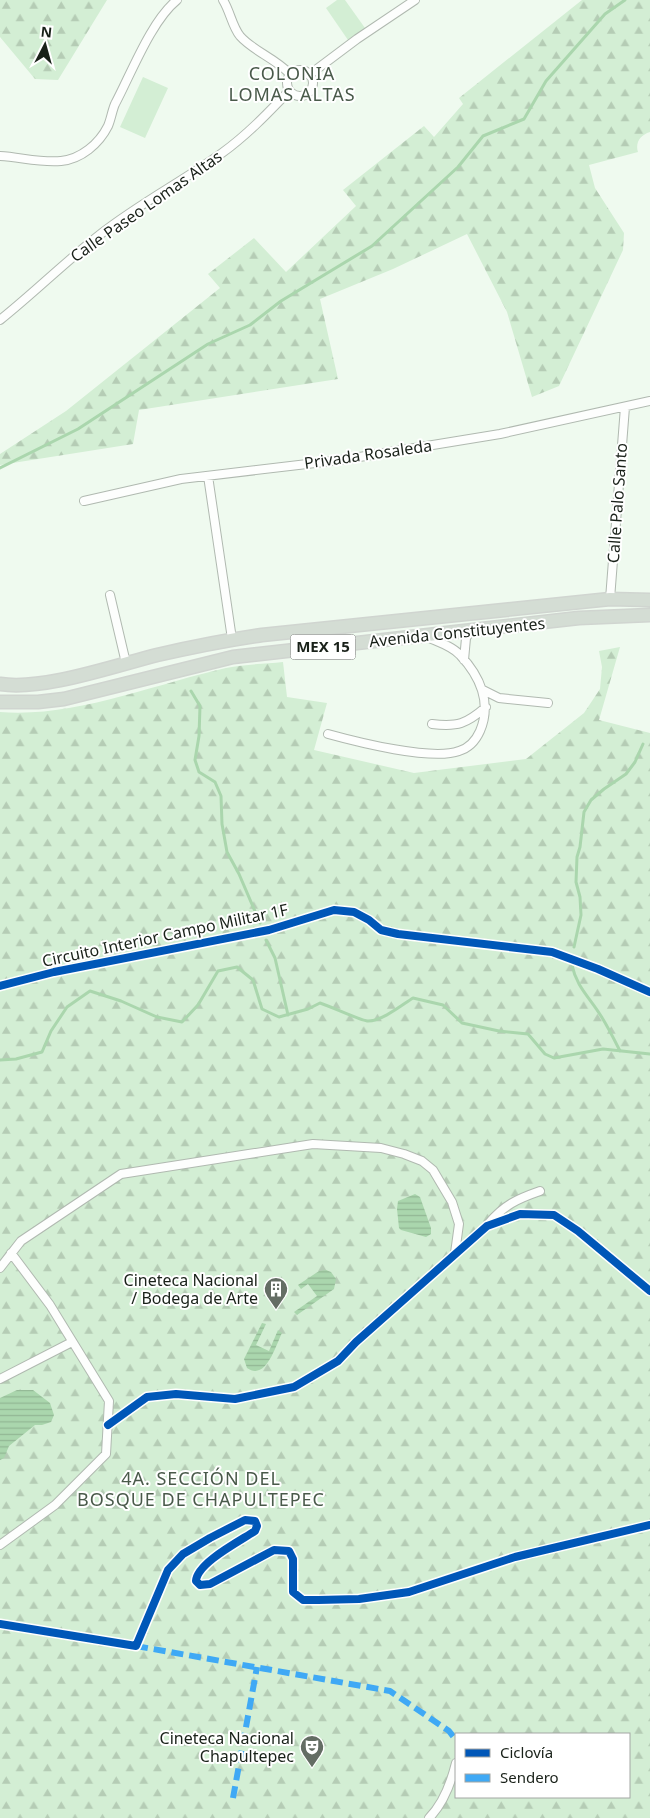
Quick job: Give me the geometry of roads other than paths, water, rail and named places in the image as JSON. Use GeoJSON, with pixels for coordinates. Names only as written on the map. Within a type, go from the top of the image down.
{"type":"FeatureCollection","features":[{"type":"Feature","properties":{"kind":"highway","name":"Avenida Constituyentes"},"geometry":{"type":"LineString","coordinates":[[0,684],[38,683],[67,678],[232,639],[422,617],[610,599],[650,600]]}},
{"type":"Feature","properties":{"kind":"highway","name":"Avenida Constituyentes"},"geometry":{"type":"LineString","coordinates":[[0,702],[38,702],[64,699],[233,657],[579,618],[650,615]]}},
{"type":"Feature","properties":{"kind":"street"},"geometry":{"type":"LineString","coordinates":[[0,156],[44,162],[62,161],[79,156],[94,145],[108,126],[114,107],[160,17],[177,0]]}},
{"type":"Feature","properties":{"kind":"street"},"geometry":{"type":"LineString","coordinates":[[223,0],[230,11],[239,35],[282,65],[290,74]]}},
{"type":"Feature","properties":{"kind":"street"},"geometry":{"type":"LineString","coordinates":[[309,75],[357,39],[415,0]]}},
{"type":"Feature","properties":{"kind":"street"},"geometry":{"type":"LineString","coordinates":[[300,70],[309,75],[312,84],[308,93],[298,96],[289,91],[287,84],[290,74],[300,70]]}},
{"type":"Feature","properties":{"kind":"street","name":"Calle Paseo Lomas Altas"},"geometry":{"type":"LineString","coordinates":[[0,320],[27,299],[55,271],[102,233],[192,173],[243,136],[289,91]]}},
{"type":"Feature","properties":{"kind":"street","name":"Privada Rosaleda"},"geometry":{"type":"LineString","coordinates":[[84,501],[181,479],[341,460],[500,434],[650,401]]}},
{"type":"Feature","properties":{"kind":"street","name":"Calle Palo Santo"},"geometry":{"type":"LineString","coordinates":[[610,599],[624,407]]}},
{"type":"Feature","properties":{"kind":"street"},"geometry":{"type":"LineString","coordinates":[[208,476],[232,639]]}},
{"type":"Feature","properties":{"kind":"street"},"geometry":{"type":"LineString","coordinates":[[110,595],[126,663]]}},
{"type":"Feature","properties":{"kind":"street"},"geometry":{"type":"LineString","coordinates":[[464,660],[466,638],[470,630]]}},
{"type":"Feature","properties":{"kind":"street"},"geometry":{"type":"LineString","coordinates":[[328,734],[412,752],[448,754],[460,751],[471,745],[479,734],[483,723],[486,706],[483,690],[471,669],[451,648],[422,636]]}},
{"type":"Feature","properties":{"kind":"street"},"geometry":{"type":"LineString","coordinates":[[483,690],[499,698],[548,703]]}},
{"type":"Feature","properties":{"kind":"street"},"geometry":{"type":"LineString","coordinates":[[432,724],[450,726],[463,723],[473,718],[486,706]]}},
{"type":"Feature","properties":{"kind":"street","name":"Circuito Interior Campo Militar 1F"},"geometry":{"type":"LineString","coordinates":[[0,986],[54,972],[269,930],[334,910],[354,912],[369,920],[381,930],[398,934],[552,952],[598,968],[650,992]]}},
{"type":"Feature","properties":{"kind":"street"},"geometry":{"type":"LineString","coordinates":[[0,1268],[21,1241],[121,1174],[314,1144],[381,1148],[422,1161],[433,1170],[452,1202],[459,1224],[455,1253]]}},
{"type":"Feature","properties":{"kind":"street"},"geometry":{"type":"LineString","coordinates":[[108,1425],[147,1397],[176,1394],[234,1399],[294,1387],[338,1361],[356,1342],[487,1226],[499,1210],[523,1197],[540,1191]]}},
{"type":"Feature","properties":{"kind":"street"},"geometry":{"type":"LineString","coordinates":[[487,1226],[520,1214],[554,1215],[578,1231],[650,1291]]}},
{"type":"Feature","properties":{"kind":"street"},"geometry":{"type":"LineString","coordinates":[[0,1545],[55,1506],[106,1454],[110,1401],[50,1305],[12,1253]]}},
{"type":"Feature","properties":{"kind":"street"},"geometry":{"type":"LineString","coordinates":[[0,1379],[72,1342]]}},
{"type":"Feature","properties":{"kind":"street"},"geometry":{"type":"LineString","coordinates":[[0,1624],[136,1646],[168,1570],[183,1554],[245,1520],[255,1521],[257,1526],[255,1531],[205,1565],[196,1575],[196,1581],[200,1585],[210,1584],[274,1550],[289,1551],[293,1559],[293,1592],[303,1600],[359,1599],[409,1592],[515,1557],[650,1525]]}},
{"type":"Feature","properties":{"kind":"street"},"geometry":{"type":"LineString","coordinates":[[429,1818],[446,1794],[455,1767]]}},
{"type":"Feature","properties":{"kind":"waterway"},"geometry":{"type":"LineString","coordinates":[[0,468],[78,429],[208,344],[250,325],[281,301],[372,246],[458,167],[483,136],[524,119],[546,81],[605,14],[625,0]]}},
{"type":"Feature","properties":{"kind":"waterway"},"geometry":{"type":"LineString","coordinates":[[191,691],[200,706],[199,736],[195,760],[199,772],[215,782],[221,796],[222,824],[227,852],[239,874],[260,923]]}},
{"type":"Feature","properties":{"kind":"waterway"},"geometry":{"type":"LineString","coordinates":[[574,947],[581,915],[580,897],[576,882],[577,857],[584,812],[591,800],[626,774],[635,762],[643,744]]}},
{"type":"Feature","properties":{"kind":"waterway"},"geometry":{"type":"LineString","coordinates":[[266,940],[275,958],[288,1015]]}},
{"type":"Feature","properties":{"kind":"waterway"},"geometry":{"type":"LineString","coordinates":[[572,965],[580,986],[604,1020],[620,1051]]}},
{"type":"Feature","properties":{"kind":"waterway"},"geometry":{"type":"LineString","coordinates":[[0,1060],[16,1059],[42,1052],[51,1031],[67,1007],[90,991],[121,1001],[157,1017],[182,1022],[198,1005],[218,971],[237,967],[253,980],[262,1009],[279,1017],[308,1009],[320,1003],[368,1021],[392,1012],[413,998],[443,1005],[462,1023],[499,1031],[528,1034],[545,1054],[554,1058],[603,1049],[650,1054]]}},
{"type":"Feature","properties":{"kind":"place","name":"Cineteca Nacional / Bodega de Arte"},"geometry":{"type":"Point","coordinates":[276,1310]}},
{"type":"Feature","properties":{"kind":"place","name":"Cineteca Nacional Chapultepec"},"geometry":{"type":"Point","coordinates":[312,1768]}},
{"type":"Feature","properties":{"kind":"district","name":"COLONIA LOMAS ALTAS"},"geometry":{"type":"Point","coordinates":[292,84]}},
{"type":"Feature","properties":{"kind":"district","name":"4A. SECCIÓN DEL BOSQUE DE CHAPULTEPEC"},"geometry":{"type":"Point","coordinates":[201,1489]}}]}
